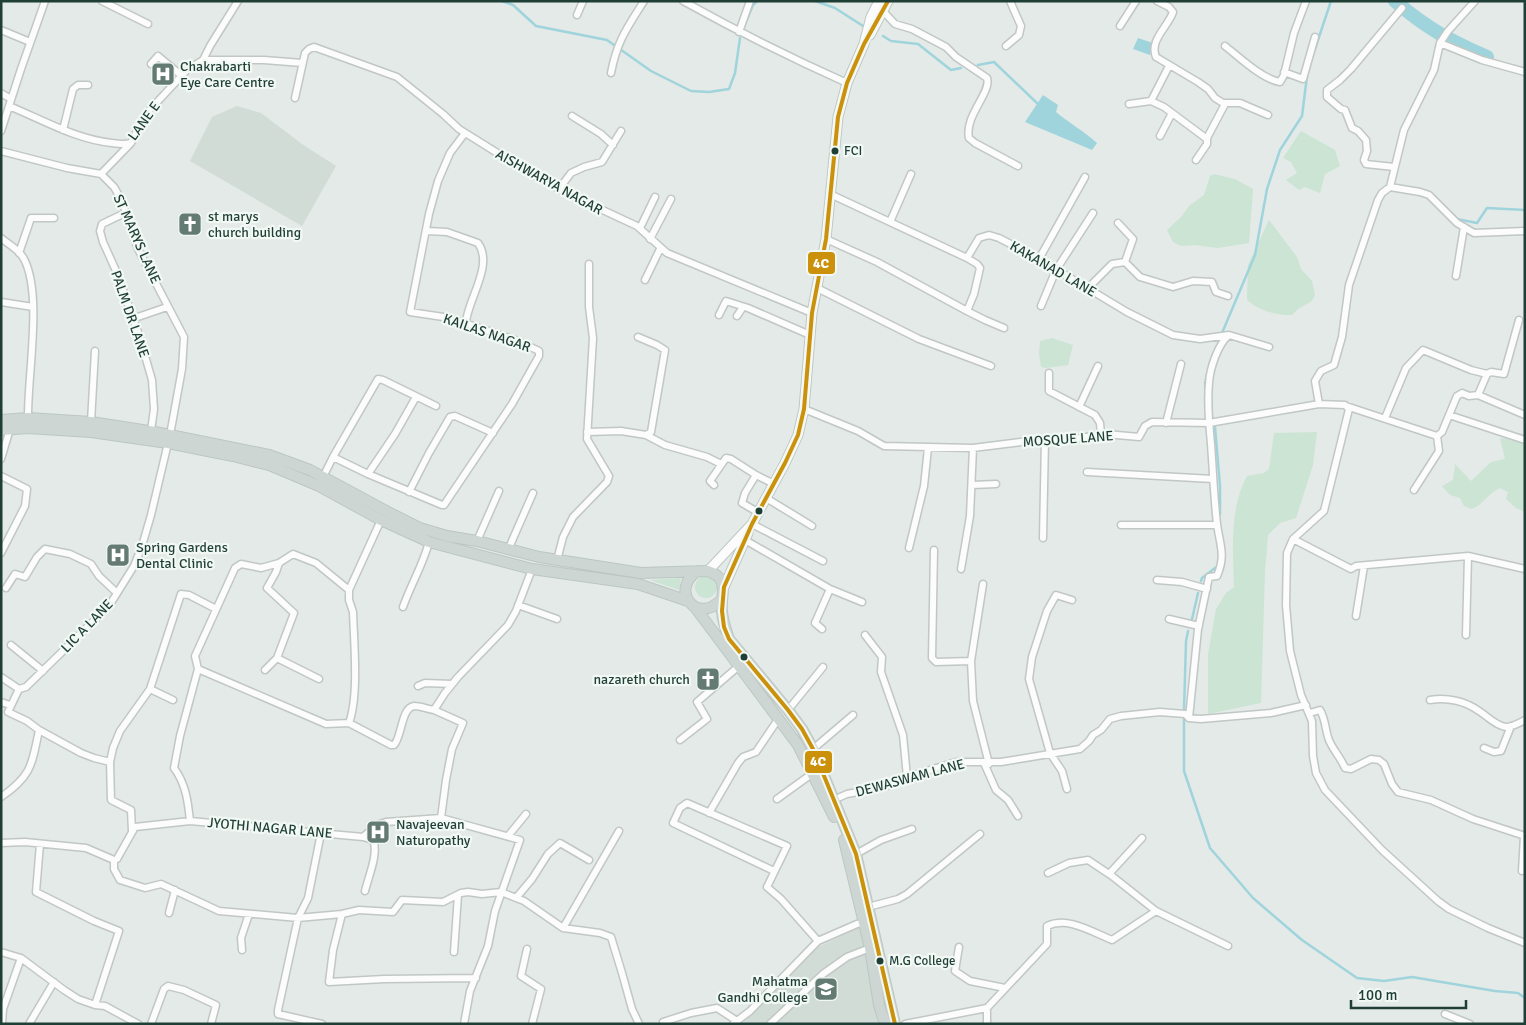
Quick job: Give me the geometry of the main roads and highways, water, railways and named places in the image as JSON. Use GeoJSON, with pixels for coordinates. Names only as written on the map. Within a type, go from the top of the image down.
{"type":"FeatureCollection","features":[{"type":"Feature","properties":{"kind":"main road"},"geometry":{"type":"LineString","coordinates":[[864,44],[871,17],[879,1]]}},
{"type":"Feature","properties":{"kind":"main road"},"geometry":{"type":"LineString","coordinates":[[888,1],[864,44],[847,84],[838,117],[826,239],[812,313],[804,409],[798,435],[744,540],[724,587],[722,599],[723,619],[729,639],[788,710],[802,729],[813,749],[845,841],[895,1024]]}},
{"type":"Feature","properties":{"kind":"main road"},"geometry":{"type":"LineString","coordinates":[[1,420],[92,432],[169,439],[269,455],[323,477],[420,528],[447,536],[477,541],[508,550],[557,560],[641,573],[703,571],[719,576],[724,587]]}},
{"type":"Feature","properties":{"kind":"main road"},"geometry":{"type":"LineString","coordinates":[[6,429],[28,423],[91,422],[151,431],[169,439],[270,465],[319,486],[381,520],[429,542],[532,569],[638,584],[702,609],[711,608],[722,599]]}},
{"type":"Feature","properties":{"kind":"main road"},"geometry":{"type":"LineString","coordinates":[[292,475],[297,465]]}},
{"type":"Feature","properties":{"kind":"main road"},"geometry":{"type":"LineString","coordinates":[[752,524],[703,571],[688,579],[686,596],[798,745],[831,801],[856,854],[868,906],[870,948],[879,1005],[885,1024]]}},
{"type":"Feature","properties":{"kind":"main road"},"geometry":{"type":"LineString","coordinates":[[638,584],[641,573]]}},
{"type":"Feature","properties":{"kind":"water"},"geometry":{"type":"Polygon","coordinates":[[[1138,38],[1153,43],[1150,55],[1133,49],[1138,38]]]}},
{"type":"Feature","properties":{"kind":"water"},"geometry":{"type":"Polygon","coordinates":[[[1043,95],[1058,105],[1056,112],[1097,143],[1092,150],[1025,122],[1043,95]]]}},
{"type":"Feature","properties":{"kind":"waterway"},"geometry":{"type":"LineString","coordinates":[[502,1],[513,5],[536,26],[607,40],[651,71],[691,91],[709,92],[729,89],[735,73],[740,38]]}},
{"type":"Feature","properties":{"kind":"waterway"},"geometry":{"type":"LineString","coordinates":[[745,24],[753,5],[757,1]]}},
{"type":"Feature","properties":{"kind":"waterway"},"geometry":{"type":"LineString","coordinates":[[815,1],[835,8],[863,26]]}},
{"type":"Feature","properties":{"kind":"waterway"},"geometry":{"type":"LineString","coordinates":[[1315,49],[1331,1]]}},
{"type":"Feature","properties":{"kind":"waterway"},"geometry":{"type":"LineString","coordinates":[[1395,1],[1438,33],[1487,57]]}},
{"type":"Feature","properties":{"kind":"waterway"},"geometry":{"type":"LineString","coordinates":[[883,36],[891,41],[918,44],[951,70],[961,68]]}},
{"type":"Feature","properties":{"kind":"waterway"},"geometry":{"type":"LineString","coordinates":[[978,65],[994,62],[1039,105]]}},
{"type":"Feature","properties":{"kind":"waterway"},"geometry":{"type":"LineString","coordinates":[[1222,333],[1255,255],[1267,189],[1280,150],[1302,116],[1307,76]]}},
{"type":"Feature","properties":{"kind":"waterway"},"geometry":{"type":"LineString","coordinates":[[1449,211],[1457,219],[1477,223],[1487,208],[1525,210]]}},
{"type":"Feature","properties":{"kind":"waterway"},"geometry":{"type":"LineString","coordinates":[[1206,394],[1205,383],[1207,375]]}},
{"type":"Feature","properties":{"kind":"waterway"},"geometry":{"type":"LineString","coordinates":[[1215,427],[1220,486],[1220,514]]}},
{"type":"Feature","properties":{"kind":"waterway"},"geometry":{"type":"LineString","coordinates":[[1201,581],[1202,578],[1219,565]]}},
{"type":"Feature","properties":{"kind":"waterway"},"geometry":{"type":"LineString","coordinates":[[1192,619],[1198,593]]}},
{"type":"Feature","properties":{"kind":"waterway"},"geometry":{"type":"LineString","coordinates":[[1184,710],[1188,631]]}},
{"type":"Feature","properties":{"kind":"waterway"},"geometry":{"type":"LineString","coordinates":[[1184,719],[1184,771],[1210,848],[1253,898],[1302,940],[1357,978],[1384,981],[1412,977],[1518,993],[1525,998]]}},
{"type":"Feature","properties":{"kind":"place","name":"Chakrabarti Eye Care Centre"},"geometry":{"type":"Point","coordinates":[163,74]}},
{"type":"Feature","properties":{"kind":"place","name":"FCI"},"geometry":{"type":"Point","coordinates":[835,151]}},
{"type":"Feature","properties":{"kind":"place","name":"st marys church building"},"geometry":{"type":"Point","coordinates":[190,224]}},
{"type":"Feature","properties":{"kind":"place","name":"Spring Gardens Dental Clinic"},"geometry":{"type":"Point","coordinates":[118,555]}},
{"type":"Feature","properties":{"kind":"place","name":"nazareth church"},"geometry":{"type":"Point","coordinates":[708,679]}},
{"type":"Feature","properties":{"kind":"place","name":"Navajeevan Naturopathy"},"geometry":{"type":"Point","coordinates":[378,832]}},
{"type":"Feature","properties":{"kind":"place","name":"M.G College"},"geometry":{"type":"Point","coordinates":[880,961]}},
{"type":"Feature","properties":{"kind":"place","name":"Mahatma Gandhi College"},"geometry":{"type":"Point","coordinates":[826,989]}}]}
